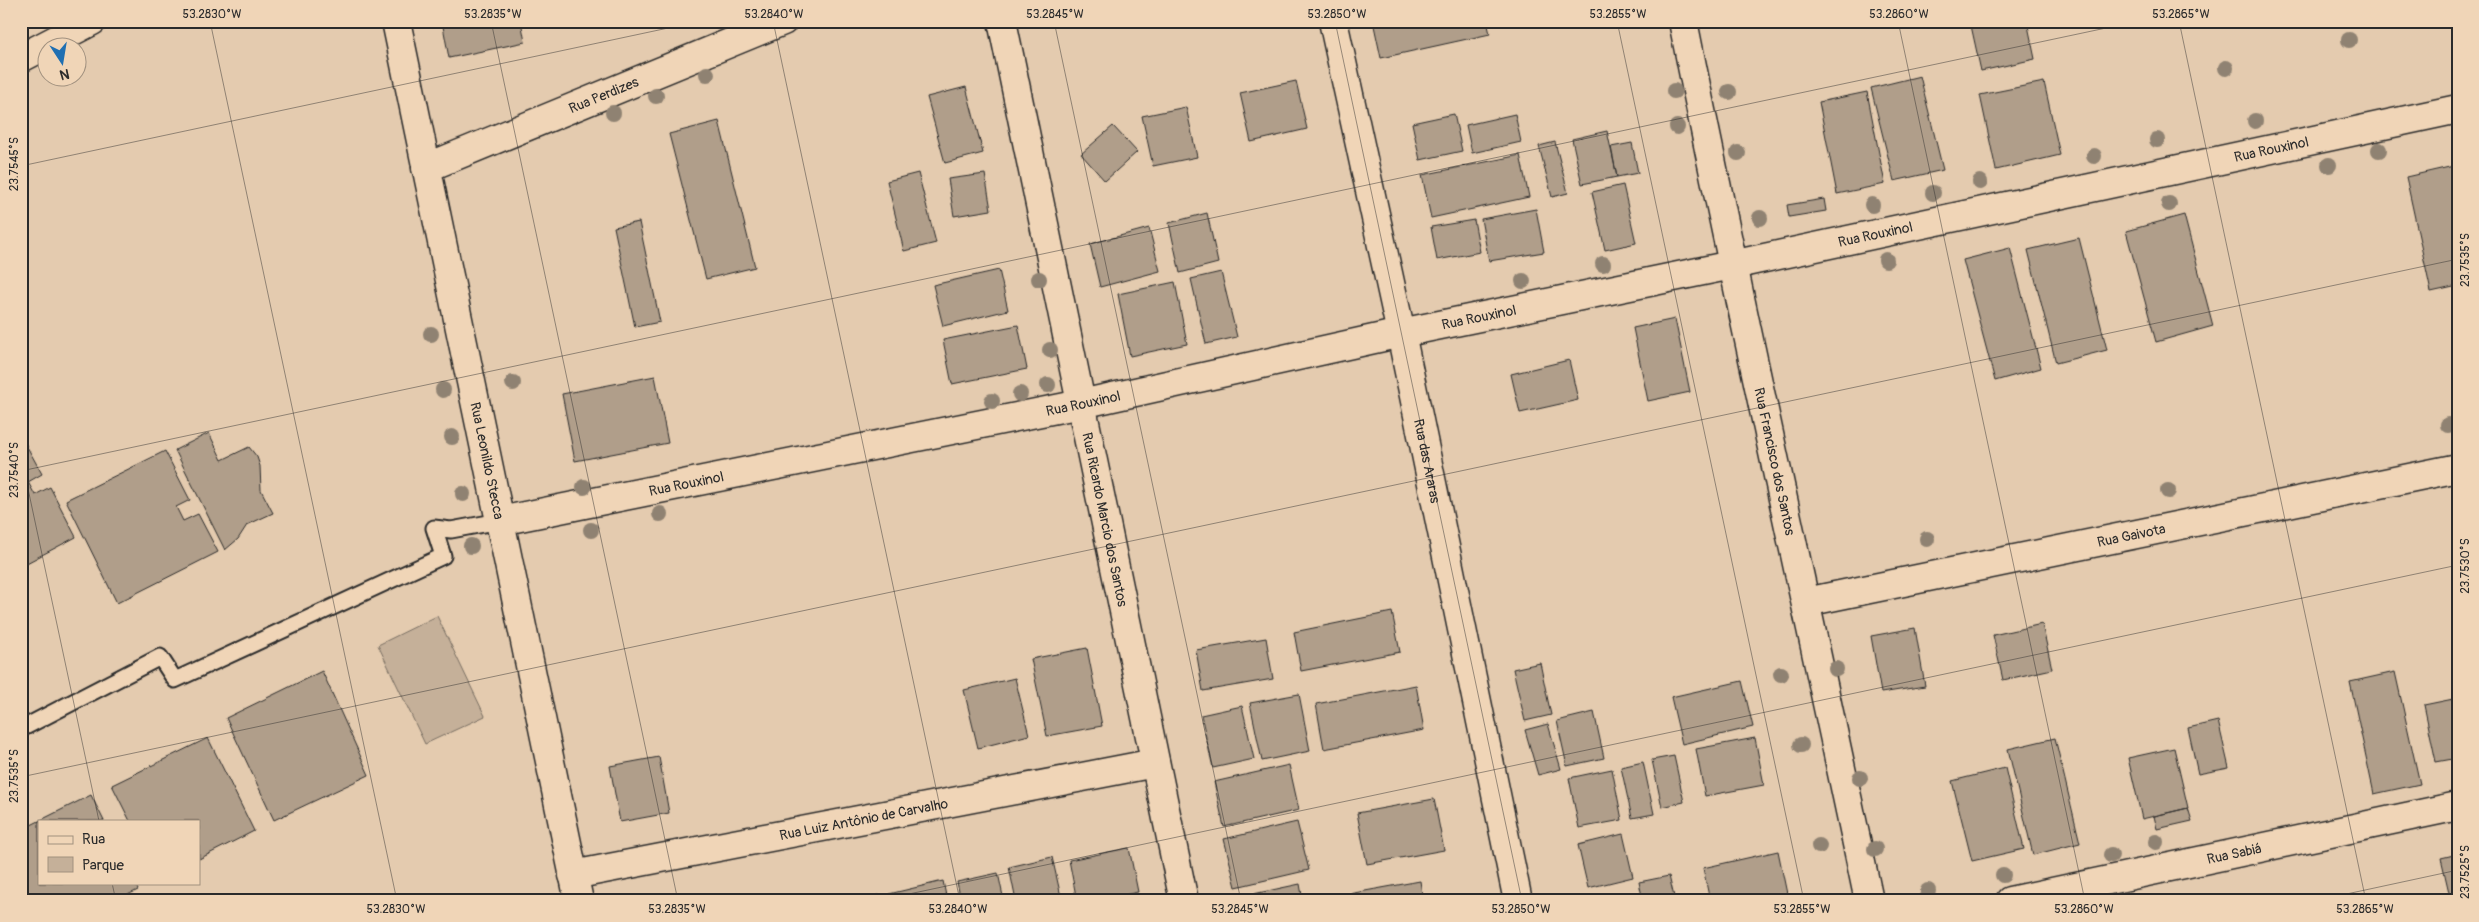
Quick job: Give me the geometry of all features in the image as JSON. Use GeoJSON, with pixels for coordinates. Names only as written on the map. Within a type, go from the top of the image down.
{"type":"FeatureCollection","features":[{"type":"Feature","properties":{"kind":"street"},"geometry":{"type":"LineString","coordinates":[[21,58],[92,21]]}},
{"type":"Feature","properties":{"kind":"street","name":"Rua Leonildo Stecca"},"geometry":{"type":"LineString","coordinates":[[396,21],[576,888]]}},
{"type":"Feature","properties":{"kind":"street","name":"Rua Perdizes"},"geometry":{"type":"LineString","coordinates":[[426,168],[783,21]]}},
{"type":"Feature","properties":{"kind":"street","name":"Rua Ricardo Marcio dos Santos"},"geometry":{"type":"LineString","coordinates":[[1002,21],[1184,901]]}},
{"type":"Feature","properties":{"kind":"street","name":"Rua das Araras"},"geometry":{"type":"LineString","coordinates":[[1333,21],[1401,333],[1518,901]]}},
{"type":"Feature","properties":{"kind":"street","name":"Rua Francisco dos Santos"},"geometry":{"type":"LineString","coordinates":[[1683,21],[1732,266],[1869,901]]}},
{"type":"Feature","properties":{"kind":"street","name":"Rua Rouxinol"},"geometry":{"type":"LineString","coordinates":[[500,521],[1081,404],[1401,333],[1732,266],[2458,109]]}},
{"type":"Feature","properties":{"kind":"street","name":"Rua Gaivota"},"geometry":{"type":"LineString","coordinates":[[1806,602],[2458,468]]}},
{"type":"Feature","properties":{"kind":"street","name":"Rua Luiz Antônio de Carvalho"},"geometry":{"type":"LineString","coordinates":[[576,888],[1155,763]]}},
{"type":"Feature","properties":{"kind":"street","name":"Rua Sabiá"},"geometry":{"type":"LineString","coordinates":[[2010,901],[2458,806]]}},
{"type":"Feature","properties":{"kind":"lane"},"geometry":{"type":"LineString","coordinates":[[21,729],[160,657],[175,680],[442,556],[434,528],[451,530],[500,521]]}},
{"type":"Feature","properties":{"kind":"green space"},"geometry":{"type":"Polygon","coordinates":[[[437,616],[485,716],[425,744],[378,645],[437,616]]]}},
{"type":"Feature","properties":{"kind":"building"},"geometry":{"type":"Polygon","coordinates":[[[442,21],[521,21],[525,42],[449,58],[442,21]]]}},
{"type":"Feature","properties":{"kind":"building"},"geometry":{"type":"Polygon","coordinates":[[[1373,21],[1487,21],[1490,34],[1381,58],[1373,21]]]}},
{"type":"Feature","properties":{"kind":"building"},"geometry":{"type":"Polygon","coordinates":[[[1970,21],[2027,21],[2035,59],[1981,71],[1970,21]]]}},
{"type":"Feature","properties":{"kind":"building"},"geometry":{"type":"Polygon","coordinates":[[[1920,76],[1943,170],[1894,181],[1871,88],[1920,76]]]}},
{"type":"Feature","properties":{"kind":"building"},"geometry":{"type":"Polygon","coordinates":[[[1296,81],[1307,129],[1251,142],[1240,93],[1296,81]]]}},
{"type":"Feature","properties":{"kind":"building"},"geometry":{"type":"Polygon","coordinates":[[[2044,82],[2060,155],[1996,170],[1980,95],[2044,82]]]}},
{"type":"Feature","properties":{"kind":"building"},"geometry":{"type":"Polygon","coordinates":[[[966,87],[983,153],[945,163],[927,97],[966,87]]]}},
{"type":"Feature","properties":{"kind":"building"},"geometry":{"type":"Polygon","coordinates":[[[1867,92],[1885,184],[1837,194],[1819,102],[1867,92]]]}},
{"type":"Feature","properties":{"kind":"building"},"geometry":{"type":"Polygon","coordinates":[[[1186,107],[1197,157],[1153,166],[1142,116],[1186,107]]]}},
{"type":"Feature","properties":{"kind":"building"},"geometry":{"type":"Polygon","coordinates":[[[1454,114],[1462,151],[1420,160],[1412,123],[1454,114]]]}},
{"type":"Feature","properties":{"kind":"building"},"geometry":{"type":"Polygon","coordinates":[[[1515,114],[1521,142],[1472,153],[1466,125],[1515,114]]]}},
{"type":"Feature","properties":{"kind":"building"},"geometry":{"type":"Polygon","coordinates":[[[719,121],[755,267],[706,279],[669,134],[719,121]]]}},
{"type":"Feature","properties":{"kind":"building"},"geometry":{"type":"Polygon","coordinates":[[[1113,126],[1137,152],[1105,181],[1081,154],[1113,126]]]}},
{"type":"Feature","properties":{"kind":"building"},"geometry":{"type":"Polygon","coordinates":[[[1607,131],[1617,177],[1582,184],[1572,139],[1607,131]]]}},
{"type":"Feature","properties":{"kind":"building"},"geometry":{"type":"Polygon","coordinates":[[[1555,142],[1568,193],[1552,197],[1539,146],[1555,142]]]}},
{"type":"Feature","properties":{"kind":"building"},"geometry":{"type":"Polygon","coordinates":[[[1632,143],[1638,173],[1617,177],[1611,147],[1632,143]]]}},
{"type":"Feature","properties":{"kind":"building"},"geometry":{"type":"Polygon","coordinates":[[[1520,155],[1529,197],[1431,218],[1422,175],[1520,155]]]}},
{"type":"Feature","properties":{"kind":"building"},"geometry":{"type":"Polygon","coordinates":[[[2458,165],[2458,286],[2431,292],[2406,177],[2458,165]]]}},
{"type":"Feature","properties":{"kind":"building"},"geometry":{"type":"Polygon","coordinates":[[[918,173],[936,243],[904,251],[887,181],[918,173]]]}},
{"type":"Feature","properties":{"kind":"building"},"geometry":{"type":"Polygon","coordinates":[[[985,174],[991,210],[954,216],[948,179],[985,174]]]}},
{"type":"Feature","properties":{"kind":"building"},"geometry":{"type":"Polygon","coordinates":[[[1623,185],[1636,243],[1605,250],[1592,192],[1623,185]]]}},
{"type":"Feature","properties":{"kind":"building"},"geometry":{"type":"Polygon","coordinates":[[[1824,199],[1826,211],[1789,217],[1787,205],[1824,199]]]}},
{"type":"Feature","properties":{"kind":"building"},"geometry":{"type":"Polygon","coordinates":[[[1536,209],[1544,252],[1489,261],[1481,219],[1536,209]]]}},
{"type":"Feature","properties":{"kind":"building"},"geometry":{"type":"Polygon","coordinates":[[[1207,213],[1218,263],[1180,273],[1169,223],[1207,213]]]}},
{"type":"Feature","properties":{"kind":"building"},"geometry":{"type":"Polygon","coordinates":[[[2184,215],[2213,326],[2156,342],[2126,231],[2184,215]]]}},
{"type":"Feature","properties":{"kind":"building"},"geometry":{"type":"Polygon","coordinates":[[[1474,220],[1480,252],[1437,260],[1431,227],[1474,220]]]}},
{"type":"Feature","properties":{"kind":"building"},"geometry":{"type":"Polygon","coordinates":[[[639,222],[660,322],[635,327],[614,227],[639,222]]]}},
{"type":"Feature","properties":{"kind":"building"},"geometry":{"type":"Polygon","coordinates":[[[1149,228],[1160,271],[1100,287],[1090,244],[1149,228]]]}},
{"type":"Feature","properties":{"kind":"building"},"geometry":{"type":"Polygon","coordinates":[[[2079,238],[2107,350],[2056,363],[2028,250],[2079,238]]]}},
{"type":"Feature","properties":{"kind":"building"},"geometry":{"type":"Polygon","coordinates":[[[2010,248],[2041,368],[1995,381],[1963,260],[2010,248]]]}},
{"type":"Feature","properties":{"kind":"building"},"geometry":{"type":"Polygon","coordinates":[[[999,270],[1008,310],[943,326],[933,285],[999,270]]]}},
{"type":"Feature","properties":{"kind":"building"},"geometry":{"type":"Polygon","coordinates":[[[1221,272],[1237,337],[1206,344],[1191,279],[1221,272]]]}},
{"type":"Feature","properties":{"kind":"building"},"geometry":{"type":"Polygon","coordinates":[[[1175,282],[1187,344],[1130,356],[1118,294],[1175,282]]]}},
{"type":"Feature","properties":{"kind":"building"},"geometry":{"type":"Polygon","coordinates":[[[1675,319],[1690,392],[1648,401],[1633,328],[1675,319]]]}},
{"type":"Feature","properties":{"kind":"building"},"geometry":{"type":"Polygon","coordinates":[[[1018,325],[1027,369],[952,384],[943,340],[1018,325]]]}},
{"type":"Feature","properties":{"kind":"building"},"geometry":{"type":"Polygon","coordinates":[[[1569,360],[1578,400],[1520,413],[1511,374],[1569,360]]]}},
{"type":"Feature","properties":{"kind":"building"},"geometry":{"type":"Polygon","coordinates":[[[655,376],[668,443],[575,461],[562,394],[655,376]]]}},
{"type":"Feature","properties":{"kind":"building"},"geometry":{"type":"Polygon","coordinates":[[[209,433],[222,460],[249,447],[257,457],[260,466],[261,490],[273,513],[247,525],[238,539],[225,550],[175,450],[209,433]]]}},
{"type":"Feature","properties":{"kind":"building"},"geometry":{"type":"Polygon","coordinates":[[[25,443],[42,474],[28,482],[35,495],[50,487],[76,537],[21,566],[21,444],[25,443]]]}},
{"type":"Feature","properties":{"kind":"building"},"geometry":{"type":"Polygon","coordinates":[[[165,451],[190,500],[176,507],[183,521],[198,514],[218,552],[117,603],[66,500],[165,451]]]}},
{"type":"Feature","properties":{"kind":"building"},"geometry":{"type":"Polygon","coordinates":[[[1392,612],[1400,652],[1301,671],[1294,632],[1392,612]]]}},
{"type":"Feature","properties":{"kind":"building"},"geometry":{"type":"Polygon","coordinates":[[[2042,624],[2052,669],[2003,680],[1993,635],[2042,624]]]}},
{"type":"Feature","properties":{"kind":"building"},"geometry":{"type":"Polygon","coordinates":[[[1915,628],[1925,686],[1881,693],[1871,636],[1915,628]]]}},
{"type":"Feature","properties":{"kind":"building"},"geometry":{"type":"Polygon","coordinates":[[[1266,638],[1273,679],[1203,691],[1196,650],[1266,638]]]}},
{"type":"Feature","properties":{"kind":"building"},"geometry":{"type":"Polygon","coordinates":[[[1087,648],[1102,726],[1047,736],[1031,659],[1087,648]]]}},
{"type":"Feature","properties":{"kind":"building"},"geometry":{"type":"Polygon","coordinates":[[[1540,663],[1551,715],[1525,721],[1513,669],[1540,663]]]}},
{"type":"Feature","properties":{"kind":"building"},"geometry":{"type":"Polygon","coordinates":[[[322,671],[369,775],[274,820],[226,718],[322,671]]]}},
{"type":"Feature","properties":{"kind":"building"},"geometry":{"type":"Polygon","coordinates":[[[2395,672],[2420,784],[2374,794],[2350,682],[2395,672]]]}},
{"type":"Feature","properties":{"kind":"building"},"geometry":{"type":"Polygon","coordinates":[[[1015,678],[1029,735],[978,748],[964,690],[1015,678]]]}},
{"type":"Feature","properties":{"kind":"building"},"geometry":{"type":"Polygon","coordinates":[[[1742,681],[1753,727],[1682,744],[1671,697],[1742,681]]]}},
{"type":"Feature","properties":{"kind":"building"},"geometry":{"type":"Polygon","coordinates":[[[1416,685],[1424,730],[1324,749],[1316,704],[1416,685]]]}},
{"type":"Feature","properties":{"kind":"building"},"geometry":{"type":"Polygon","coordinates":[[[1299,694],[1310,751],[1262,761],[1250,703],[1299,694]]]}},
{"type":"Feature","properties":{"kind":"building"},"geometry":{"type":"Polygon","coordinates":[[[2458,698],[2458,758],[2436,762],[2424,705],[2458,698]]]}},
{"type":"Feature","properties":{"kind":"building"},"geometry":{"type":"Polygon","coordinates":[[[1242,706],[1254,759],[1213,768],[1201,715],[1242,706]]]}},
{"type":"Feature","properties":{"kind":"building"},"geometry":{"type":"Polygon","coordinates":[[[1594,712],[1604,758],[1567,766],[1557,721],[1594,712]]]}},
{"type":"Feature","properties":{"kind":"building"},"geometry":{"type":"Polygon","coordinates":[[[2218,721],[2229,768],[2198,774],[2188,728],[2218,721]]]}},
{"type":"Feature","properties":{"kind":"building"},"geometry":{"type":"Polygon","coordinates":[[[1548,724],[1561,769],[1538,775],[1525,730],[1548,724]]]}},
{"type":"Feature","properties":{"kind":"building"},"geometry":{"type":"Polygon","coordinates":[[[208,738],[254,831],[200,858],[200,820],[130,820],[112,785],[208,738]]]}},
{"type":"Feature","properties":{"kind":"building"},"geometry":{"type":"Polygon","coordinates":[[[1755,738],[1764,785],[1705,796],[1696,749],[1755,738]]]}},
{"type":"Feature","properties":{"kind":"building"},"geometry":{"type":"Polygon","coordinates":[[[2055,738],[2080,843],[2033,855],[2008,749],[2055,738]]]}},
{"type":"Feature","properties":{"kind":"building"},"geometry":{"type":"Polygon","coordinates":[[[2174,748],[2188,808],[2142,819],[2128,758],[2174,748]]]}},
{"type":"Feature","properties":{"kind":"building"},"geometry":{"type":"Polygon","coordinates":[[[1674,756],[1684,802],[1662,807],[1652,760],[1674,756]]]}},
{"type":"Feature","properties":{"kind":"building"},"geometry":{"type":"Polygon","coordinates":[[[659,757],[669,813],[620,822],[610,766],[659,757]]]}},
{"type":"Feature","properties":{"kind":"building"},"geometry":{"type":"Polygon","coordinates":[[[1643,762],[1654,814],[1632,818],[1621,767],[1643,762]]]}},
{"type":"Feature","properties":{"kind":"building"},"geometry":{"type":"Polygon","coordinates":[[[1289,765],[1299,810],[1224,827],[1214,782],[1289,765]]]}},
{"type":"Feature","properties":{"kind":"building"},"geometry":{"type":"Polygon","coordinates":[[[2005,768],[2024,849],[1972,861],[1952,781],[2005,768]]]}},
{"type":"Feature","properties":{"kind":"building"},"geometry":{"type":"Polygon","coordinates":[[[1612,769],[1622,820],[1579,828],[1569,778],[1612,769]]]}},
{"type":"Feature","properties":{"kind":"building"},"geometry":{"type":"Polygon","coordinates":[[[91,795],[104,820],[41,820],[91,795]]]}},
{"type":"Feature","properties":{"kind":"building"},"geometry":{"type":"Polygon","coordinates":[[[1434,799],[1444,850],[1367,864],[1357,813],[1434,799]]]}},
{"type":"Feature","properties":{"kind":"building"},"geometry":{"type":"Polygon","coordinates":[[[2188,808],[2192,821],[2157,829],[2154,816],[2188,808]]]}},
{"type":"Feature","properties":{"kind":"building"},"geometry":{"type":"Polygon","coordinates":[[[38,822],[38,884],[135,884],[138,890],[115,901],[31,901],[21,881],[21,830],[38,822]]]}},
{"type":"Feature","properties":{"kind":"building"},"geometry":{"type":"Polygon","coordinates":[[[1297,822],[1309,870],[1236,887],[1224,839],[1297,822]]]}},
{"type":"Feature","properties":{"kind":"building"},"geometry":{"type":"Polygon","coordinates":[[[1623,834],[1633,877],[1588,888],[1578,845],[1623,834]]]}},
{"type":"Feature","properties":{"kind":"building"},"geometry":{"type":"Polygon","coordinates":[[[1129,848],[1138,892],[1096,901],[1077,901],[1069,860],[1129,848]]]}},
{"type":"Feature","properties":{"kind":"building"},"geometry":{"type":"Polygon","coordinates":[[[1778,851],[1787,894],[1755,901],[1710,901],[1703,868],[1778,851]]]}},
{"type":"Feature","properties":{"kind":"building"},"geometry":{"type":"Polygon","coordinates":[[[2458,854],[2458,901],[2451,901],[2441,858],[2458,854]]]}},
{"type":"Feature","properties":{"kind":"building"},"geometry":{"type":"Polygon","coordinates":[[[1052,857],[1062,901],[1016,901],[1009,867],[1052,857]]]}},
{"type":"Feature","properties":{"kind":"building"},"geometry":{"type":"Polygon","coordinates":[[[998,873],[1004,901],[961,901],[957,882],[998,873]]]}},
{"type":"Feature","properties":{"kind":"building"},"geometry":{"type":"Polygon","coordinates":[[[1669,876],[1675,901],[1643,901],[1639,882],[1669,876]]]}},
{"type":"Feature","properties":{"kind":"building"},"geometry":{"type":"Polygon","coordinates":[[[943,881],[947,901],[891,901],[889,894],[943,881]]]}},
{"type":"Feature","properties":{"kind":"building"},"geometry":{"type":"Polygon","coordinates":[[[1420,881],[1423,901],[1344,901],[1343,895],[1420,881]]]}},
{"type":"Feature","properties":{"kind":"building"},"geometry":{"type":"Polygon","coordinates":[[[1300,884],[1303,901],[1245,901],[1244,896],[1300,884]]]}},
{"type":"Feature","properties":{"kind":"building"},"geometry":{"type":"Polygon","coordinates":[[[879,895],[880,901],[852,901],[879,895]]]}}]}
